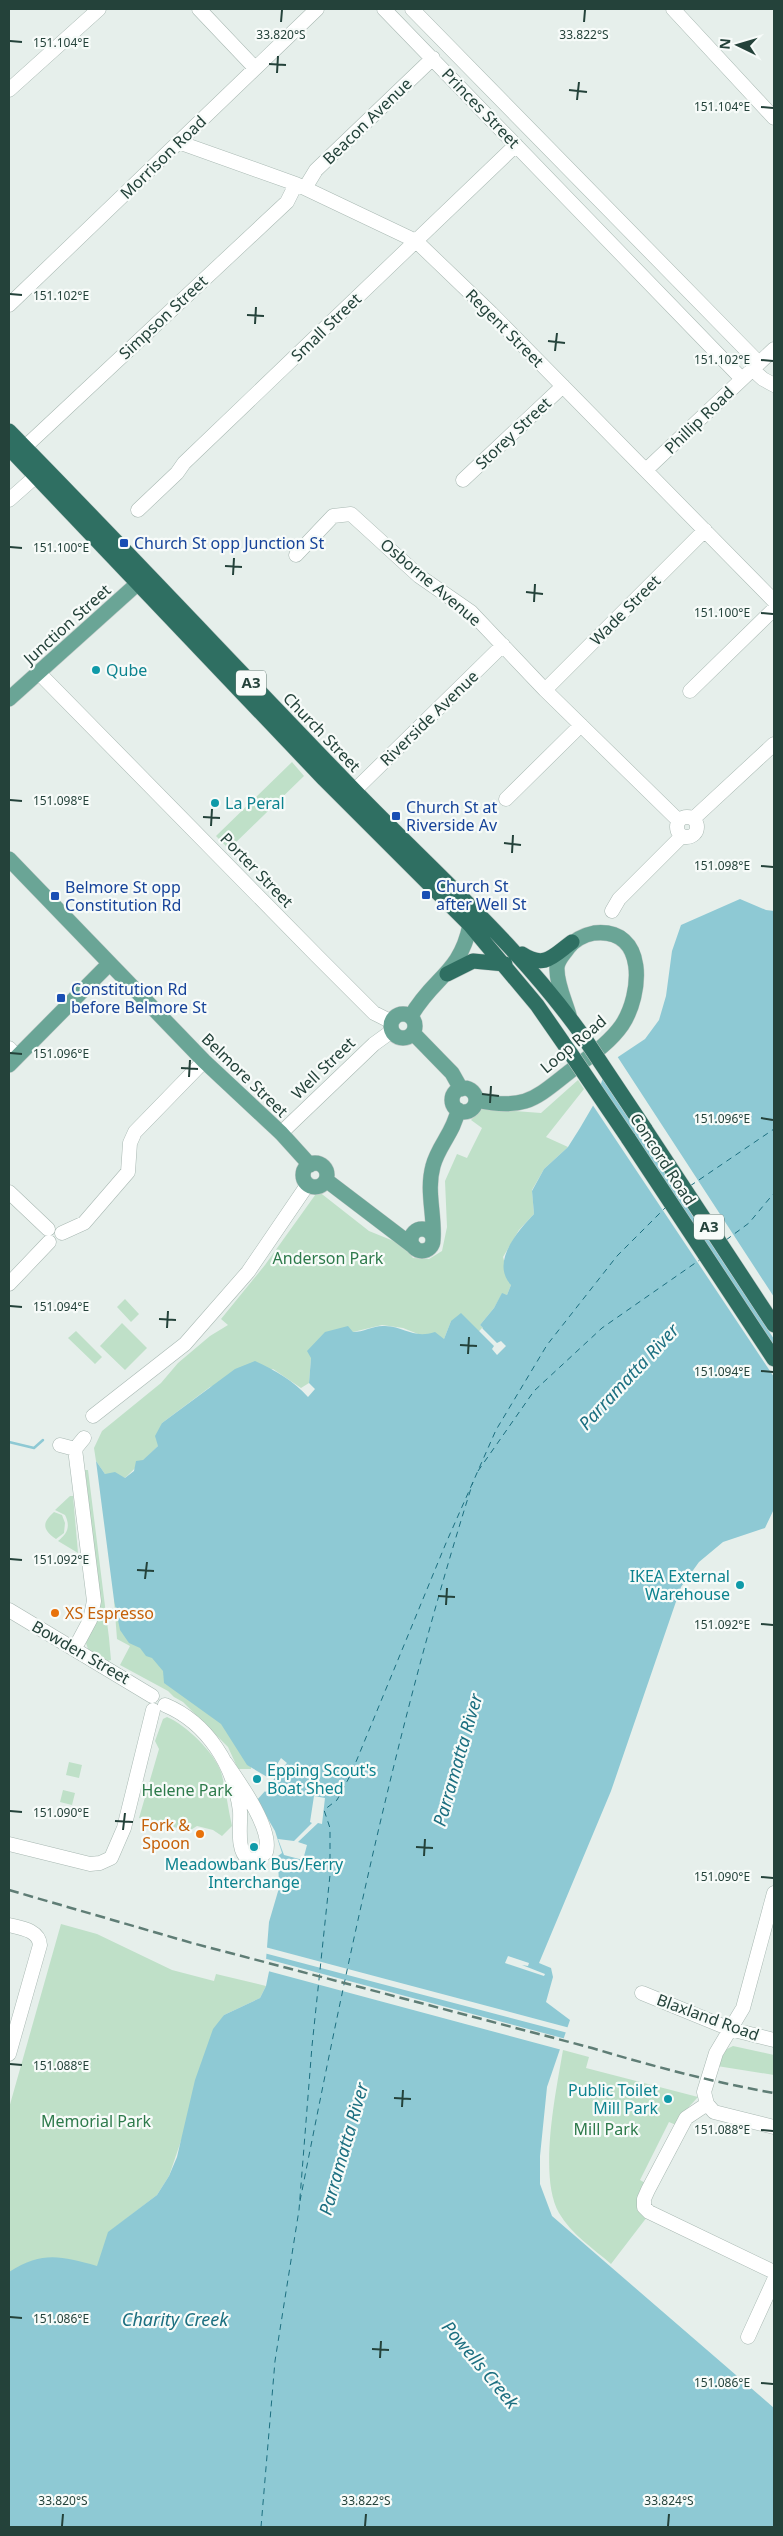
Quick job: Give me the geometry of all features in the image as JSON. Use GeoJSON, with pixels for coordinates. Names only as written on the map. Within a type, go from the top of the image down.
{"type":"FeatureCollection","features":[{"type":"Feature","properties":{"kind":"highway","name":"Church Street"},"geometry":{"type":"LineString","coordinates":[[9,431],[324,779],[470,925],[537,1004],[571,1054]]}},
{"type":"Feature","properties":{"kind":"highway","name":"Church Street"},"geometry":{"type":"LineString","coordinates":[[9,448],[35,477],[143,579],[514,949],[568,1015],[585,1039]]}},
{"type":"Feature","properties":{"kind":"highway"},"geometry":{"type":"LineString","coordinates":[[514,949],[532,960],[541,962],[572,942]]}},
{"type":"Feature","properties":{"kind":"highway"},"geometry":{"type":"LineString","coordinates":[[447,974],[474,961],[505,964]]}},
{"type":"Feature","properties":{"kind":"highway","name":"Concord Road"},"geometry":{"type":"LineString","coordinates":[[585,1039],[774,1325]]}},
{"type":"Feature","properties":{"kind":"highway","name":"Concord Road"},"geometry":{"type":"LineString","coordinates":[[571,1054],[774,1359]]}},
{"type":"Feature","properties":{"kind":"main road","name":"Junction Street"},"geometry":{"type":"LineString","coordinates":[[9,699],[143,579]]}},
{"type":"Feature","properties":{"kind":"main road","name":"Belmore Street"},"geometry":{"type":"LineString","coordinates":[[9,859],[204,1061],[281,1134],[310,1165]]}},
{"type":"Feature","properties":{"kind":"main road"},"geometry":{"type":"LineString","coordinates":[[411,1016],[429,990],[447,974],[463,952],[470,925]]}},
{"type":"Feature","properties":{"kind":"main road","name":"Loop Road"},"geometry":{"type":"LineString","coordinates":[[476,1100],[512,1106],[531,1101],[586,1059],[622,1025],[632,1006],[637,969],[632,953],[622,941],[610,934],[590,934],[572,942],[559,961],[557,970],[568,1015]]}},
{"type":"Feature","properties":{"kind":"main road"},"geometry":{"type":"LineString","coordinates":[[11,1057],[109,964]]}},
{"type":"Feature","properties":{"kind":"main road"},"geometry":{"type":"LineString","coordinates":[[411,1016],[400,1014],[392,1027],[403,1038],[413,1033]]}},
{"type":"Feature","properties":{"kind":"main road"},"geometry":{"type":"LineString","coordinates":[[411,1016],[415,1024],[413,1033]]}},
{"type":"Feature","properties":{"kind":"main road"},"geometry":{"type":"LineString","coordinates":[[413,1033],[452,1073],[460,1089]]}},
{"type":"Feature","properties":{"kind":"main road"},"geometry":{"type":"LineString","coordinates":[[458,1110],[470,1110],[476,1100],[473,1092],[468,1089],[460,1089]]}},
{"type":"Feature","properties":{"kind":"main road"},"geometry":{"type":"LineString","coordinates":[[326,1180],[414,1248],[425,1251],[431,1247],[433,1240],[431,1208],[433,1166],[453,1130],[458,1110],[453,1098],[460,1089]]}},
{"type":"Feature","properties":{"kind":"main road"},"geometry":{"type":"LineString","coordinates":[[317,1164],[323,1167],[327,1173],[326,1180],[318,1187],[308,1184],[304,1174],[310,1165],[317,1164]]}},
{"type":"Feature","properties":{"kind":"main road"},"geometry":{"type":"LineString","coordinates":[[414,1248],[412,1237],[425,1223],[431,1208]]}},
{"type":"Feature","properties":{"kind":"main road"},"geometry":{"type":"LineString","coordinates":[[391,1229],[428,1231],[433,1240]]}},
{"type":"Feature","properties":{"kind":"street"},"geometry":{"type":"LineString","coordinates":[[9,90],[100,9]]}},
{"type":"Feature","properties":{"kind":"street"},"geometry":{"type":"LineString","coordinates":[[199,9],[255,68]]}},
{"type":"Feature","properties":{"kind":"street","name":"Morrison Road"},"geometry":{"type":"LineString","coordinates":[[9,305],[317,9]]}},
{"type":"Feature","properties":{"kind":"street","name":"Princes Street"},"geometry":{"type":"LineString","coordinates":[[384,9],[742,380]]}},
{"type":"Feature","properties":{"kind":"street","name":"Princes Street"},"geometry":{"type":"LineString","coordinates":[[412,9],[595,194],[726,332],[756,366],[762,379],[774,384]]}},
{"type":"Feature","properties":{"kind":"street"},"geometry":{"type":"LineString","coordinates":[[673,9],[774,118]]}},
{"type":"Feature","properties":{"kind":"street","name":"Beacon Avenue"},"geometry":{"type":"LineString","coordinates":[[301,186],[433,58]]}},
{"type":"Feature","properties":{"kind":"street","name":"Regent Street"},"geometry":{"type":"LineString","coordinates":[[178,142],[301,186],[416,241],[563,386],[774,601]]}},
{"type":"Feature","properties":{"kind":"street","name":"Small Street"},"geometry":{"type":"LineString","coordinates":[[138,510],[177,473],[184,463],[516,145]]}},
{"type":"Feature","properties":{"kind":"street","name":"Simpson Street"},"geometry":{"type":"LineString","coordinates":[[25,447],[287,202],[301,186]]}},
{"type":"Feature","properties":{"kind":"street"},"geometry":{"type":"LineString","coordinates":[[577,208],[595,194]]}},
{"type":"Feature","properties":{"kind":"street"},"geometry":{"type":"LineString","coordinates":[[710,348],[726,332]]}},
{"type":"Feature","properties":{"kind":"street","name":"Phillip Road"},"geometry":{"type":"LineString","coordinates":[[646,470],[774,349]]}},
{"type":"Feature","properties":{"kind":"street","name":"Storey Street"},"geometry":{"type":"LineString","coordinates":[[463,480],[563,386]]}},
{"type":"Feature","properties":{"kind":"street"},"geometry":{"type":"LineString","coordinates":[[9,500],[35,477]]}},
{"type":"Feature","properties":{"kind":"street","name":"Osborne Avenue"},"geometry":{"type":"LineString","coordinates":[[296,556],[332,516],[351,514],[419,576],[471,612],[581,725],[686,820]]}},
{"type":"Feature","properties":{"kind":"street","name":"Wade Street"},"geometry":{"type":"LineString","coordinates":[[545,690],[705,530]]}},
{"type":"Feature","properties":{"kind":"street"},"geometry":{"type":"LineString","coordinates":[[690,691],[774,609]]}},
{"type":"Feature","properties":{"kind":"street","name":"Riverside Avenue"},"geometry":{"type":"LineString","coordinates":[[354,790],[503,646]]}},
{"type":"Feature","properties":{"kind":"street","name":"Porter Street"},"geometry":{"type":"LineString","coordinates":[[39,673],[317,956],[392,1027]]}},
{"type":"Feature","properties":{"kind":"street"},"geometry":{"type":"LineString","coordinates":[[506,800],[581,725]]}},
{"type":"Feature","properties":{"kind":"street"},"geometry":{"type":"LineString","coordinates":[[612,911],[619,899],[682,836],[692,836],[697,832],[699,827],[686,820],[774,744]]}},
{"type":"Feature","properties":{"kind":"street","name":"Well Street"},"geometry":{"type":"LineString","coordinates":[[281,1134],[392,1027]]}},
{"type":"Feature","properties":{"kind":"street"},"geometry":{"type":"LineString","coordinates":[[9,1284],[56,1227],[62,1234],[84,1223],[128,1172],[130,1144],[135,1132],[204,1061]]}},
{"type":"Feature","properties":{"kind":"street"},"geometry":{"type":"LineString","coordinates":[[93,1416],[185,1344],[248,1272],[308,1184]]}},
{"type":"Feature","properties":{"kind":"street"},"geometry":{"type":"LineString","coordinates":[[9,1192],[48,1236]]}},
{"type":"Feature","properties":{"kind":"street"},"geometry":{"type":"LineString","coordinates":[[60,1445],[80,1443],[94,1601],[90,1620],[75,1648]]}},
{"type":"Feature","properties":{"kind":"street","name":"Bowden Street"},"geometry":{"type":"LineString","coordinates":[[9,1610],[75,1648],[157,1704],[176,1710],[195,1723],[210,1740],[225,1762]]}},
{"type":"Feature","properties":{"kind":"street"},"geometry":{"type":"LineString","coordinates":[[9,1844],[84,1863],[100,1863],[112,1858],[124,1828],[157,1704]]}},
{"type":"Feature","properties":{"kind":"street"},"geometry":{"type":"LineString","coordinates":[[225,1762],[239,1782],[266,1834],[267,1845],[264,1856],[254,1860],[245,1857],[242,1849],[238,1800],[225,1762]]}},
{"type":"Feature","properties":{"kind":"street"},"geometry":{"type":"LineString","coordinates":[[774,1893],[741,2013],[716,2053],[704,2092],[706,2104],[714,2112],[774,2127]]}},
{"type":"Feature","properties":{"kind":"street"},"geometry":{"type":"LineString","coordinates":[[9,1925],[33,1932],[40,1941],[9,2054]]}},
{"type":"Feature","properties":{"kind":"street","name":"Blaxland Road"},"geometry":{"type":"LineString","coordinates":[[642,1993],[730,2029],[774,2040]]}},
{"type":"Feature","properties":{"kind":"street"},"geometry":{"type":"LineString","coordinates":[[706,2104],[689,2114],[681,2126],[648,2190],[644,2199],[644,2207],[657,2216],[774,2272]]}},
{"type":"Feature","properties":{"kind":"street"},"geometry":{"type":"LineString","coordinates":[[748,2337],[774,2280]]}},
{"type":"Feature","properties":{"kind":"green space"},"geometry":{"type":"Polygon","coordinates":[[[292,762],[304,776],[229,849],[216,836],[292,762]]]}},
{"type":"Feature","properties":{"kind":"green space","name":"Anderson Park"},"geometry":{"type":"Polygon","coordinates":[[[578,1080],[584,1089],[546,1137],[568,1147],[544,1169],[532,1190],[534,1214],[519,1230],[503,1257],[511,1285],[507,1295],[502,1294],[494,1308],[480,1325],[483,1328],[479,1332],[451,1321],[444,1339],[423,1336],[403,1328],[382,1325],[353,1332],[311,1358],[309,1383],[301,1388],[273,1369],[210,1387],[162,1423],[158,1446],[125,1478],[105,1474],[96,1461],[94,1448],[102,1431],[161,1383],[178,1363],[210,1336],[228,1325],[221,1319],[265,1265],[318,1191],[369,1231],[401,1244],[413,1258],[429,1259],[442,1251],[447,1227],[445,1181],[457,1154],[467,1158],[482,1128],[471,1120],[481,1109],[541,1113],[578,1080]]]}},
{"type":"Feature","properties":{"kind":"green space"},"geometry":{"type":"Polygon","coordinates":[[[125,1299],[139,1314],[131,1322],[117,1307],[125,1299]]]}},
{"type":"Feature","properties":{"kind":"green space"},"geometry":{"type":"Polygon","coordinates":[[[122,1323],[147,1348],[125,1370],[100,1346],[122,1323]]]}},
{"type":"Feature","properties":{"kind":"green space"},"geometry":{"type":"Polygon","coordinates":[[[76,1331],[102,1357],[95,1364],[68,1338],[76,1331]]]}},
{"type":"Feature","properties":{"kind":"green space"},"geometry":{"type":"Polygon","coordinates":[[[85,1470],[88,1470],[109,1638],[111,1660],[108,1661],[88,1649],[86,1643],[98,1615],[100,1603],[85,1470]]]}},
{"type":"Feature","properties":{"kind":"green space"},"geometry":{"type":"Polygon","coordinates":[[[70,1496],[73,1496],[78,1553],[58,1541],[66,1533],[68,1523],[65,1515],[55,1510],[70,1496]]]}},
{"type":"Feature","properties":{"kind":"green space"},"geometry":{"type":"Polygon","coordinates":[[[54,1512],[62,1515],[65,1523],[64,1533],[56,1539],[48,1532],[45,1526],[47,1519],[54,1512]]]}},
{"type":"Feature","properties":{"kind":"green space"},"geometry":{"type":"Polygon","coordinates":[[[114,1600],[128,1610],[251,1755],[251,1769],[238,1769],[228,1747],[183,1702],[168,1691],[120,1665],[130,1646],[117,1639],[114,1600]]]}},
{"type":"Feature","properties":{"kind":"green space","name":"Helene Park"},"geometry":{"type":"Polygon","coordinates":[[[167,1717],[191,1733],[206,1748],[221,1772],[232,1826],[222,1836],[213,1830],[197,1826],[189,1831],[139,1818],[159,1749],[155,1741],[163,1719],[167,1717]]]}},
{"type":"Feature","properties":{"kind":"green space"},"geometry":{"type":"Polygon","coordinates":[[[69,1762],[82,1765],[79,1778],[66,1775],[69,1762]]]}},
{"type":"Feature","properties":{"kind":"green space"},"geometry":{"type":"Polygon","coordinates":[[[63,1790],[75,1793],[72,1805],[60,1802],[63,1790]]]}},
{"type":"Feature","properties":{"kind":"green space","name":"Memorial Park"},"geometry":{"type":"Polygon","coordinates":[[[61,1924],[97,1934],[172,1970],[214,1981],[216,1974],[266,1986],[260,1998],[224,2015],[169,2176],[157,2195],[109,2232],[145,2236],[9,2456],[9,2108],[61,1924]]]}},
{"type":"Feature","properties":{"kind":"green space"},"geometry":{"type":"Polygon","coordinates":[[[733,2046],[774,2055],[774,2075],[717,2066],[723,2051],[733,2046]]]}},
{"type":"Feature","properties":{"kind":"green space","name":"Mill Park"},"geometry":{"type":"Polygon","coordinates":[[[563,2050],[589,2057],[586,2068],[698,2097],[676,2125],[669,2122],[640,2180],[647,2184],[647,2217],[611,2264],[570,2228],[559,2213],[553,2197],[550,2178],[550,2133],[563,2050]]]}},
{"type":"Feature","properties":{"kind":"water","name":"Parramatta River"},"geometry":{"type":"Polygon","coordinates":[[[740,899],[766,910],[774,911],[774,1509],[765,1528],[723,1542],[699,1562],[681,1587],[611,1791],[539,1963],[551,1968],[553,1977],[546,2002],[570,2020],[547,2087],[540,2156],[540,2184],[552,2216],[774,2408],[774,2527],[9,2527],[9,2272],[32,2261],[52,2257],[97,2266],[108,2232],[157,2195],[169,2176],[177,2157],[195,2080],[213,2029],[224,2015],[260,1998],[266,1986],[271,1962],[266,1960],[269,1922],[279,1888],[278,1856],[282,1853],[275,1831],[257,1800],[274,1781],[247,1765],[221,1724],[164,1683],[163,1671],[140,1648],[129,1643],[120,1630],[114,1600],[96,1461],[105,1474],[115,1472],[125,1478],[134,1471],[136,1461],[143,1460],[158,1446],[155,1436],[162,1423],[235,1369],[255,1361],[284,1376],[308,1397],[315,1389],[309,1383],[311,1358],[307,1351],[325,1332],[348,1326],[353,1332],[385,1326],[421,1334],[435,1332],[444,1339],[451,1321],[461,1313],[479,1331],[483,1328],[480,1325],[494,1308],[502,1293],[507,1295],[511,1285],[505,1276],[503,1267],[505,1257],[514,1238],[534,1214],[532,1191],[544,1169],[568,1147],[594,1104],[605,1072],[615,1059],[645,1039],[659,1020],[666,996],[672,951],[681,925],[740,899]]]}},
{"type":"Feature","properties":{"kind":"pier"},"geometry":{"type":"Polygon","coordinates":[[[617,1056],[774,1297],[774,1339],[601,1077],[603,1071],[617,1056]]]}},
{"type":"Feature","properties":{"kind":"pier"},"geometry":{"type":"Polygon","coordinates":[[[599,1083],[774,1348],[774,1377],[592,1104],[599,1083]]]}},
{"type":"Feature","properties":{"kind":"pier"},"geometry":{"type":"Polygon","coordinates":[[[482,1328],[497,1343],[501,1341],[506,1346],[497,1355],[492,1349],[494,1346],[479,1331],[482,1328]]]}},
{"type":"Feature","properties":{"kind":"pier"},"geometry":{"type":"Polygon","coordinates":[[[281,1758],[287,1763],[277,1774],[266,1792],[262,1789],[271,1781],[268,1779],[281,1758]]]}},
{"type":"Feature","properties":{"kind":"pier"},"geometry":{"type":"Polygon","coordinates":[[[314,1796],[325,1798],[322,1824],[318,1823],[298,1842],[307,1845],[303,1860],[284,1855],[278,1839],[294,1841],[312,1823],[310,1822],[314,1796]]]}},
{"type":"Feature","properties":{"kind":"pier"},"geometry":{"type":"Polygon","coordinates":[[[265,1947],[570,2028],[568,2033],[264,1953],[265,1947]]]}},
{"type":"Feature","properties":{"kind":"pier"},"geometry":{"type":"Polygon","coordinates":[[[508,1956],[529,1963],[528,1966],[522,1965],[545,1974],[544,1976],[505,1963],[508,1956]]]}},
{"type":"Feature","properties":{"kind":"pier"},"geometry":{"type":"Polygon","coordinates":[[[263,1958],[566,2039],[562,2050],[268,1971],[264,1983],[269,1963],[264,1961],[263,1958]]]}},
{"type":"Feature","properties":{"kind":"waterway"},"geometry":{"type":"LineString","coordinates":[[9,1442],[34,1448],[43,1440]]}},
{"type":"Feature","properties":{"kind":"ferry route"},"geometry":{"type":"LineString","coordinates":[[690,1186],[774,1129]]}},
{"type":"Feature","properties":{"kind":"ferry route"},"geometry":{"type":"LineString","coordinates":[[726,1240],[749,1223],[774,1193]]}},
{"type":"Feature","properties":{"kind":"ferry route"},"geometry":{"type":"LineString","coordinates":[[261,2527],[275,2361],[299,2210],[312,2046],[330,1875],[330,1828],[324,1810],[337,1800],[351,1774],[446,1543],[496,1430],[547,1345],[617,1256],[666,1207]]}},
{"type":"Feature","properties":{"kind":"ferry route"},"geometry":{"type":"LineString","coordinates":[[478,1471],[534,1391],[602,1328],[701,1259]]}},
{"type":"Feature","properties":{"kind":"ferry route"},"geometry":{"type":"LineString","coordinates":[[300,2201],[376,1839],[421,1660],[473,1482]]}},
{"type":"Feature","properties":{"kind":"railway"},"geometry":{"type":"LineString","coordinates":[[9,1890],[192,1943],[660,2067],[774,2093]]}},
{"type":"Feature","properties":{"kind":"place","name":"Church St opp Junction St"},"geometry":{"type":"Point","coordinates":[124,543]}},
{"type":"Feature","properties":{"kind":"place","name":"Qube"},"geometry":{"type":"Point","coordinates":[96,670]}},
{"type":"Feature","properties":{"kind":"place","name":"La Peral"},"geometry":{"type":"Point","coordinates":[215,803]}},
{"type":"Feature","properties":{"kind":"place","name":"Church St at Riverside Av"},"geometry":{"type":"Point","coordinates":[396,816]}},
{"type":"Feature","properties":{"kind":"place","name":"Church St after Well St"},"geometry":{"type":"Point","coordinates":[426,895]}},
{"type":"Feature","properties":{"kind":"place","name":"Belmore St opp Constitution Rd"},"geometry":{"type":"Point","coordinates":[55,896]}},
{"type":"Feature","properties":{"kind":"place","name":"Constitution Rd before Belmore St"},"geometry":{"type":"Point","coordinates":[61,998]}},
{"type":"Feature","properties":{"kind":"place","name":"IKEA External Warehouse"},"geometry":{"type":"Point","coordinates":[740,1585]}},
{"type":"Feature","properties":{"kind":"place","name":"XS Espresso"},"geometry":{"type":"Point","coordinates":[55,1613]}},
{"type":"Feature","properties":{"kind":"place","name":"Epping Scout's Boat Shed"},"geometry":{"type":"Point","coordinates":[257,1779]}},
{"type":"Feature","properties":{"kind":"place","name":"Fork & Spoon"},"geometry":{"type":"Point","coordinates":[200,1834]}},
{"type":"Feature","properties":{"kind":"place","name":"Meadowbank Bus/Ferry Interchange"},"geometry":{"type":"Point","coordinates":[254,1847]}},
{"type":"Feature","properties":{"kind":"place","name":"Public Toilet Mill Park"},"geometry":{"type":"Point","coordinates":[668,2099]}},
{"type":"Feature","properties":{"kind":"water label","name":"Charity Creek"},"geometry":{"type":"Point","coordinates":[175,2320]}},
{"type":"Feature","properties":{"kind":"water label","name":"Powells Creek"},"geometry":{"type":"Point","coordinates":[480,2365]}}]}
